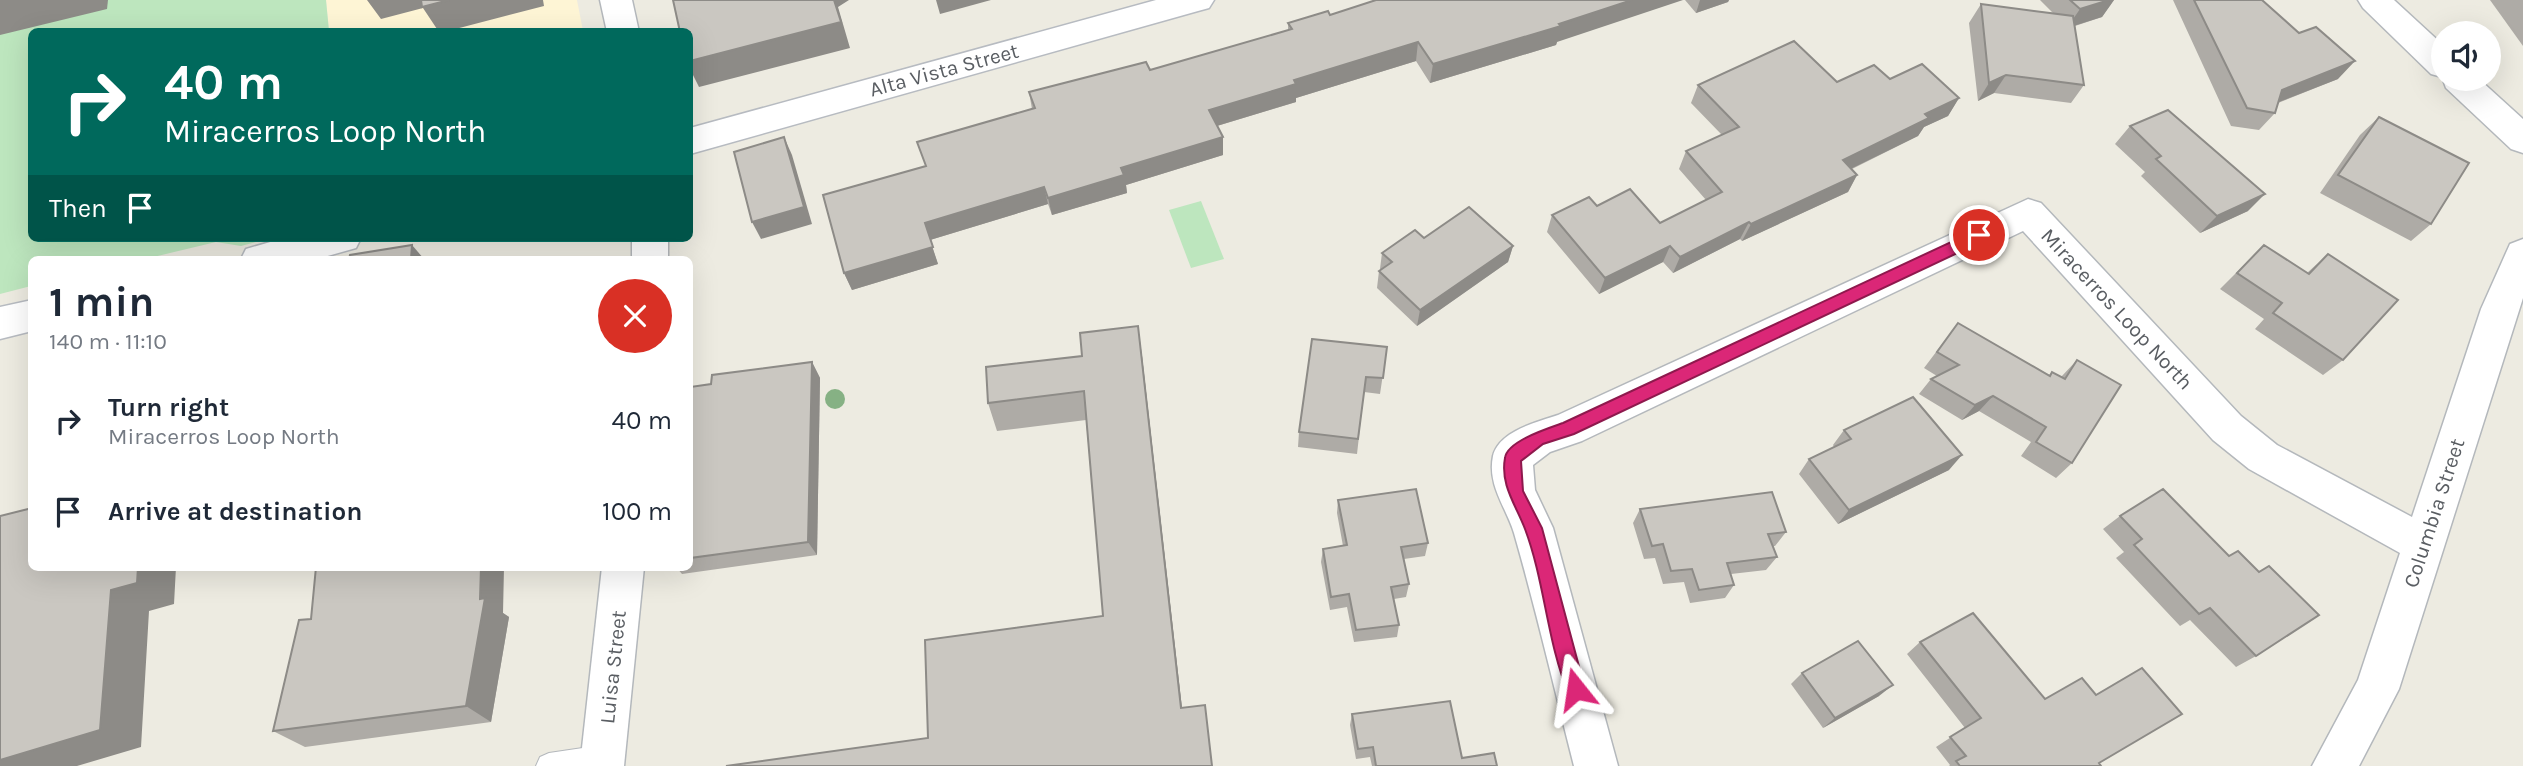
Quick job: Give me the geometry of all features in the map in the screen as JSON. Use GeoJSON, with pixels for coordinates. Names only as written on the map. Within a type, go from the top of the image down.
{"type":"FeatureCollection","features":[{"type":"Feature","properties":{"kind":"street"},"geometry":{"type":"LineString","coordinates":[[616,0],[622,28]]}},
{"type":"Feature","properties":{"kind":"street","name":"Alta Vista Street"},"geometry":{"type":"LineString","coordinates":[[693,140],[1110,11],[1198,0]]}},
{"type":"Feature","properties":{"kind":"street"},"geometry":{"type":"LineString","coordinates":[[2374,0],[2431,54]]}},
{"type":"Feature","properties":{"kind":"street"},"geometry":{"type":"LineString","coordinates":[[2471,91],[2523,140]]}},
{"type":"Feature","properties":{"kind":"street","name":"Miracerros Loop North"},"geometry":{"type":"LineString","coordinates":[[1596,766],[1533,528],[1515,491],[1513,457],[1537,439],[1568,429],[2028,213],[2227,428],[2263,457],[2424,545]]}},
{"type":"Feature","properties":{"kind":"street"},"geometry":{"type":"LineString","coordinates":[[271,256],[326,242]]}},
{"type":"Feature","properties":{"kind":"street","name":"Columbia Street"},"geometry":{"type":"LineString","coordinates":[[2334,766],[2377,689],[2500,309],[2523,254]]}},
{"type":"Feature","properties":{"kind":"street"},"geometry":{"type":"LineString","coordinates":[[0,323],[28,316]]}},
{"type":"Feature","properties":{"kind":"street","name":"Luisa Street"},"geometry":{"type":"LineString","coordinates":[[603,762],[623,571]]}},
{"type":"Feature","properties":{"kind":"lane"},"geometry":{"type":"LineString","coordinates":[[549,766],[603,762]]}},
{"type":"Feature","properties":{"kind":"shaded area"},"geometry":{"type":"Polygon","coordinates":[[[326,0],[577,0],[582,28],[329,28],[326,0]]]}},
{"type":"Feature","properties":{"kind":"green space"},"geometry":{"type":"Polygon","coordinates":[[[0,0],[326,0],[329,28],[28,28],[28,242],[216,242],[158,256],[28,256],[28,287],[0,294],[0,0]]]}},
{"type":"Feature","properties":{"kind":"green space"},"geometry":{"type":"Polygon","coordinates":[[[1201,201],[1224,259],[1191,268],[1169,210],[1201,201]]]}},
{"type":"Feature","properties":{"kind":"green space"},"geometry":{"type":"Polygon","coordinates":[[[216,242],[256,242],[241,246],[216,242]]]}},
{"type":"Feature","properties":{"kind":"building"},"geometry":{"type":"Polygon","coordinates":[[[421,0],[449,0],[422,7],[421,0]]]}},
{"type":"Feature","properties":{"kind":"building"},"geometry":{"type":"Polygon","coordinates":[[[673,0],[834,0],[841,22],[693,60],[693,28],[679,28],[673,0]]]}},
{"type":"Feature","properties":{"kind":"building"},"geometry":{"type":"Polygon","coordinates":[[[1376,0],[1632,0],[1559,24],[1561,26],[1433,64],[1418,42],[1294,80],[1296,84],[1209,110],[1223,137],[1121,168],[1124,175],[1048,198],[1044,187],[925,223],[933,247],[844,273],[823,195],[926,166],[917,142],[1035,108],[1029,92],[1146,62],[1150,70],[1292,29],[1288,23],[1328,11],[1330,15],[1376,0]]]}},
{"type":"Feature","properties":{"kind":"building"},"geometry":{"type":"Polygon","coordinates":[[[2070,0],[2109,0],[2080,9],[2070,0]]]}},
{"type":"Feature","properties":{"kind":"building"},"geometry":{"type":"Polygon","coordinates":[[[2194,0],[2262,0],[2299,33],[2316,27],[2355,61],[2282,90],[2275,113],[2247,108],[2194,0]]]}},
{"type":"Feature","properties":{"kind":"building"},"geometry":{"type":"Polygon","coordinates":[[[1981,4],[2073,16],[2084,85],[2006,75],[1989,83],[1981,4]]]}},
{"type":"Feature","properties":{"kind":"building"},"geometry":{"type":"Polygon","coordinates":[[[1794,41],[1837,82],[1874,65],[1890,79],[1922,64],[1959,98],[1925,114],[1929,118],[1843,160],[1857,175],[1751,224],[1749,222],[1680,257],[1670,246],[1605,278],[1552,215],[1589,197],[1597,206],[1630,189],[1660,223],[1722,192],[1686,151],[1739,127],[1698,85],[1794,41]]]}},
{"type":"Feature","properties":{"kind":"building"},"geometry":{"type":"Polygon","coordinates":[[[2168,110],[2265,194],[2217,216],[2156,159],[2161,156],[2130,126],[2168,110]]]}},
{"type":"Feature","properties":{"kind":"building"},"geometry":{"type":"Polygon","coordinates":[[[2379,117],[2469,163],[2431,224],[2338,175],[2379,117]]]}},
{"type":"Feature","properties":{"kind":"building"},"geometry":{"type":"Polygon","coordinates":[[[784,137],[804,207],[752,222],[734,152],[784,137]]]}},
{"type":"Feature","properties":{"kind":"building"},"geometry":{"type":"Polygon","coordinates":[[[1469,207],[1513,246],[1420,310],[1379,271],[1392,262],[1382,253],[1415,230],[1424,238],[1469,207]]]}},
{"type":"Feature","properties":{"kind":"building"},"geometry":{"type":"Polygon","coordinates":[[[412,245],[411,256],[350,255],[412,245]]]}},
{"type":"Feature","properties":{"kind":"building"},"geometry":{"type":"Polygon","coordinates":[[[2264,245],[2309,274],[2328,254],[2398,300],[2343,360],[2273,313],[2282,303],[2237,273],[2264,245]]]}},
{"type":"Feature","properties":{"kind":"building"},"geometry":{"type":"Polygon","coordinates":[[[1958,323],[2050,376],[2052,372],[2065,379],[2077,360],[2121,385],[2072,463],[2036,442],[2046,427],[1993,396],[1975,405],[1931,379],[1959,365],[1937,352],[1958,323]]]}},
{"type":"Feature","properties":{"kind":"building"},"geometry":{"type":"Polygon","coordinates":[[[1138,326],[1181,708],[1205,705],[1212,766],[726,766],[928,738],[925,640],[1103,616],[1084,391],[988,403],[986,367],[1082,356],[1080,333],[1138,326]]]}},
{"type":"Feature","properties":{"kind":"building"},"geometry":{"type":"Polygon","coordinates":[[[1312,339],[1387,347],[1383,378],[1366,377],[1358,439],[1299,432],[1312,339]]]}},
{"type":"Feature","properties":{"kind":"building"},"geometry":{"type":"Polygon","coordinates":[[[812,362],[808,542],[693,558],[693,387],[711,384],[712,375],[812,362]]]}},
{"type":"Feature","properties":{"kind":"building"},"geometry":{"type":"Polygon","coordinates":[[[1913,397],[1962,455],[1849,510],[1809,459],[1851,439],[1844,430],[1913,397]]]}},
{"type":"Feature","properties":{"kind":"building"},"geometry":{"type":"Polygon","coordinates":[[[1416,489],[1428,543],[1401,547],[1409,584],[1391,587],[1399,625],[1356,630],[1349,594],[1331,597],[1323,549],[1347,545],[1338,500],[1416,489]]]}},
{"type":"Feature","properties":{"kind":"building"},"geometry":{"type":"Polygon","coordinates":[[[2163,489],[2229,556],[2238,551],[2259,572],[2269,566],[2319,615],[2256,656],[2210,608],[2199,614],[2134,545],[2142,539],[2120,516],[2163,489]]]}},
{"type":"Feature","properties":{"kind":"building"},"geometry":{"type":"Polygon","coordinates":[[[1772,492],[1786,532],[1768,534],[1777,557],[1727,563],[1734,585],[1699,590],[1692,569],[1671,571],[1663,544],[1652,546],[1640,509],[1772,492]]]}},
{"type":"Feature","properties":{"kind":"building"},"geometry":{"type":"Polygon","coordinates":[[[28,509],[28,571],[138,571],[137,583],[111,590],[100,730],[0,760],[0,516],[28,509]]]}},
{"type":"Feature","properties":{"kind":"building"},"geometry":{"type":"Polygon","coordinates":[[[316,571],[481,571],[480,599],[485,598],[466,706],[273,731],[299,620],[311,619],[316,571]]]}},
{"type":"Feature","properties":{"kind":"building"},"geometry":{"type":"Polygon","coordinates":[[[1973,613],[2045,699],[2082,678],[2096,695],[2142,668],[2182,714],[2099,763],[2101,766],[1960,766],[1956,761],[1966,756],[1950,737],[1981,718],[1920,642],[1973,613]]]}},
{"type":"Feature","properties":{"kind":"building"},"geometry":{"type":"Polygon","coordinates":[[[1858,641],[1893,685],[1835,718],[1802,673],[1858,641]]]}},
{"type":"Feature","properties":{"kind":"building"},"geometry":{"type":"Polygon","coordinates":[[[1450,701],[1462,758],[1494,753],[1497,766],[1376,766],[1373,747],[1358,749],[1352,714],[1450,701]]]}},
{"type":"Feature","properties":{"kind":"route"},"geometry":{"type":"LineString","coordinates":[[1576,689],[1533,528],[1515,491],[1513,457],[1537,439],[1568,429],[1979,235]]}}]}
